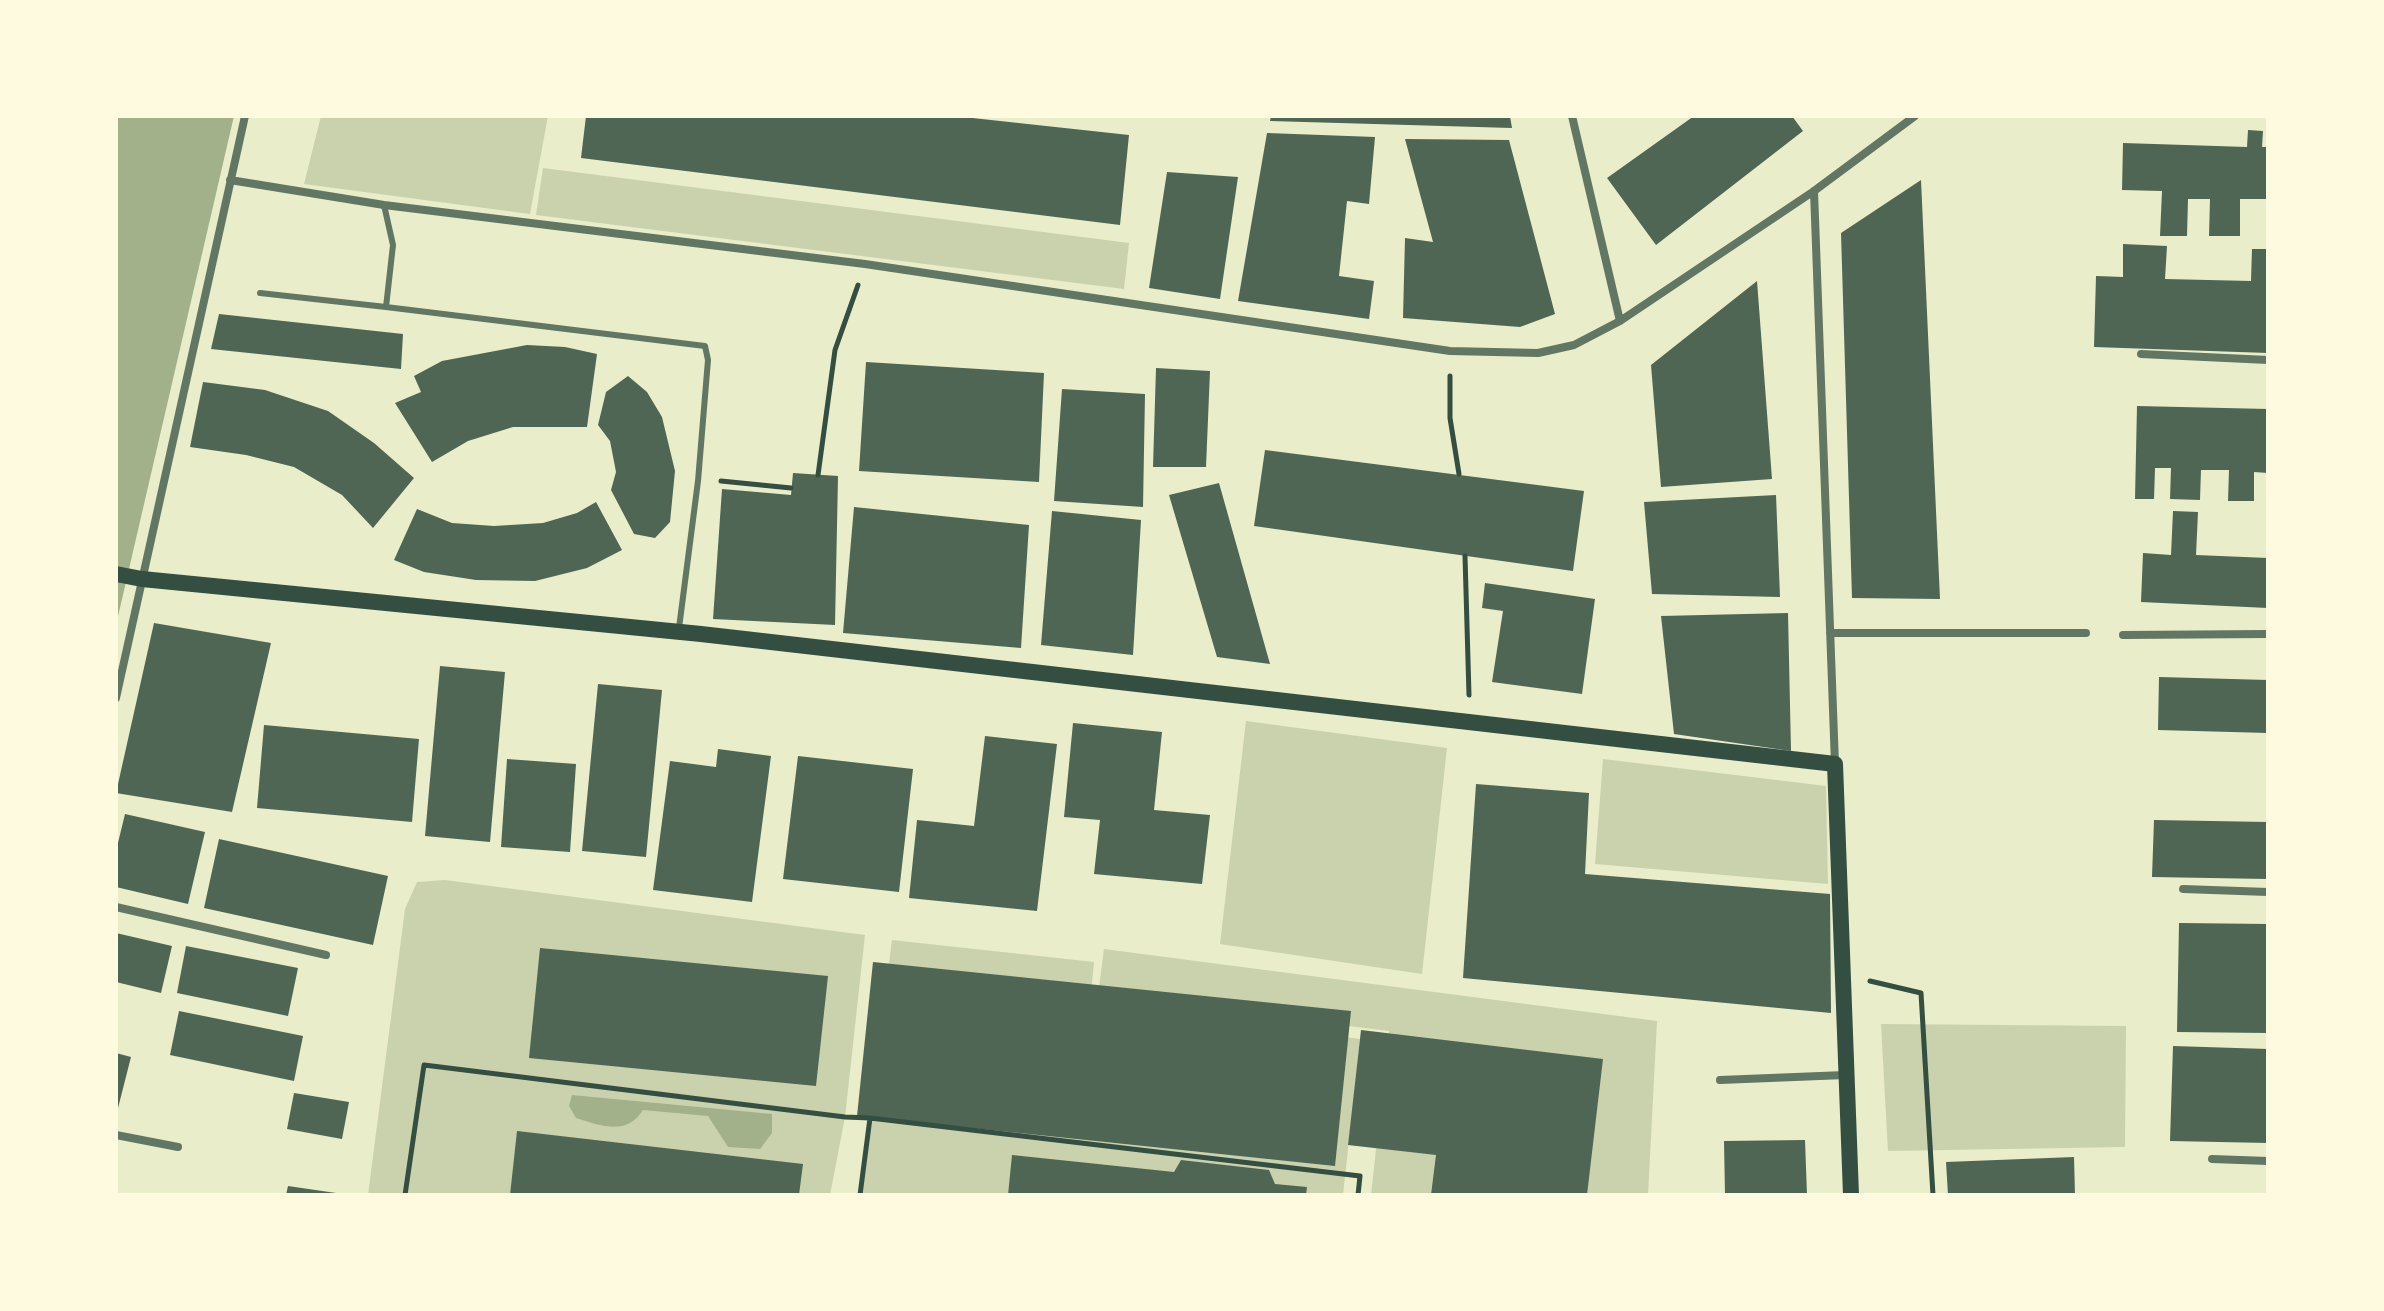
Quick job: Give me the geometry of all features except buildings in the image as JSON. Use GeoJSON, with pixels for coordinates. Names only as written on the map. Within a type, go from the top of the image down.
{"type":"FeatureCollection","features":[{"type":"Feature","properties":{"kind":"main road"},"geometry":{"type":"LineString","coordinates":[[130,577],[679,632],[1835,764],[1851,1195]]}},
{"type":"Feature","properties":{"kind":"street"},"geometry":{"type":"LineString","coordinates":[[116,698],[130,577],[245,116]]}},
{"type":"Feature","properties":{"kind":"street"},"geometry":{"type":"LineString","coordinates":[[1572,116],[1620,321]]}},
{"type":"Feature","properties":{"kind":"street"},"geometry":{"type":"LineString","coordinates":[[230,180],[384,205],[865,264],[1450,351],[1538,353],[1574,345],[1620,321],[1814,191],[1915,116]]}},
{"type":"Feature","properties":{"kind":"street"},"geometry":{"type":"LineString","coordinates":[[1814,191],[1835,764]]}},
{"type":"Feature","properties":{"kind":"street"},"geometry":{"type":"LineString","coordinates":[[2141,354],[2268,360]]}},
{"type":"Feature","properties":{"kind":"street"},"geometry":{"type":"LineString","coordinates":[[1830,633],[2086,633]]}},
{"type":"Feature","properties":{"kind":"street"},"geometry":{"type":"LineString","coordinates":[[2123,635],[2268,634]]}},
{"type":"Feature","properties":{"kind":"street"},"geometry":{"type":"LineString","coordinates":[[2183,889],[2268,892]]}},
{"type":"Feature","properties":{"kind":"street"},"geometry":{"type":"LineString","coordinates":[[116,907],[326,955]]}},
{"type":"Feature","properties":{"kind":"street"},"geometry":{"type":"LineString","coordinates":[[1720,1080],[1845,1075]]}},
{"type":"Feature","properties":{"kind":"street"},"geometry":{"type":"LineString","coordinates":[[116,1135],[178,1147]]}},
{"type":"Feature","properties":{"kind":"street"},"geometry":{"type":"LineString","coordinates":[[2212,1159],[2268,1161]]}},
{"type":"Feature","properties":{"kind":"lane"},"geometry":{"type":"LineString","coordinates":[[384,205],[393,245],[386,307]]}},
{"type":"Feature","properties":{"kind":"lane"},"geometry":{"type":"LineString","coordinates":[[260,293],[705,346],[708,360],[698,481],[679,632]]}},
{"type":"Feature","properties":{"kind":"path"},"geometry":{"type":"LineString","coordinates":[[818,475],[835,350],[865,264]]}},
{"type":"Feature","properties":{"kind":"path"},"geometry":{"type":"LineString","coordinates":[[1450,351],[1450,418],[1459,474]]}},
{"type":"Feature","properties":{"kind":"path"},"geometry":{"type":"LineString","coordinates":[[707,479],[791,488]]}},
{"type":"Feature","properties":{"kind":"path"},"geometry":{"type":"LineString","coordinates":[[1465,556],[1470,720]]}},
{"type":"Feature","properties":{"kind":"path"},"geometry":{"type":"LineString","coordinates":[[1843,975],[1921,993],[1933,1195]]}},
{"type":"Feature","properties":{"kind":"path"},"geometry":{"type":"LineString","coordinates":[[405,1195],[424,1065],[1360,1176],[1358,1195]]}},
{"type":"Feature","properties":{"kind":"path"},"geometry":{"type":"LineString","coordinates":[[860,1195],[870,1118]]}},
{"type":"Feature","properties":{"kind":"shaded area"},"geometry":{"type":"Polygon","coordinates":[[[116,116],[234,116],[116,625],[116,116]]]}},
{"type":"Feature","properties":{"kind":"shaded area"},"geometry":{"type":"Polygon","coordinates":[[[321,116],[548,116],[530,214],[304,184],[321,116]]]}},
{"type":"Feature","properties":{"kind":"shaded area"},"geometry":{"type":"Polygon","coordinates":[[[543,168],[1129,243],[1124,289],[536,215],[543,168]]]}},
{"type":"Feature","properties":{"kind":"shaded area"},"geometry":{"type":"Polygon","coordinates":[[[1246,721],[1447,748],[1422,974],[1220,944],[1246,721]]]}},
{"type":"Feature","properties":{"kind":"shaded area"},"geometry":{"type":"Polygon","coordinates":[[[1603,759],[1826,786],[1828,884],[1595,864],[1603,759]]]}},
{"type":"Feature","properties":{"kind":"shaded area"},"geometry":{"type":"Polygon","coordinates":[[[445,880],[865,935],[845,1117],[830,1195],[368,1195],[405,909],[417,882],[445,880]]]}},
{"type":"Feature","properties":{"kind":"shaded area"},"geometry":{"type":"Polygon","coordinates":[[[892,940],[1094,962],[1090,1003],[1360,1039],[1343,1195],[860,1195],[892,940]]]}},
{"type":"Feature","properties":{"kind":"shaded area"},"geometry":{"type":"Polygon","coordinates":[[[1104,949],[1657,1021],[1648,1195],[1371,1195],[1389,1031],[1098,995],[1104,949]]]}},
{"type":"Feature","properties":{"kind":"shaded area"},"geometry":{"type":"Polygon","coordinates":[[[1881,1024],[2126,1026],[2125,1147],[1888,1151],[1881,1024]]]}},
{"type":"Feature","properties":{"kind":"shaded area"},"geometry":{"type":"Polygon","coordinates":[[[572,1095],[772,1114],[772,1133],[760,1149],[728,1147],[708,1116],[643,1110],[629,1123],[604,1126],[576,1118],[569,1106],[572,1095]]]}}]}
